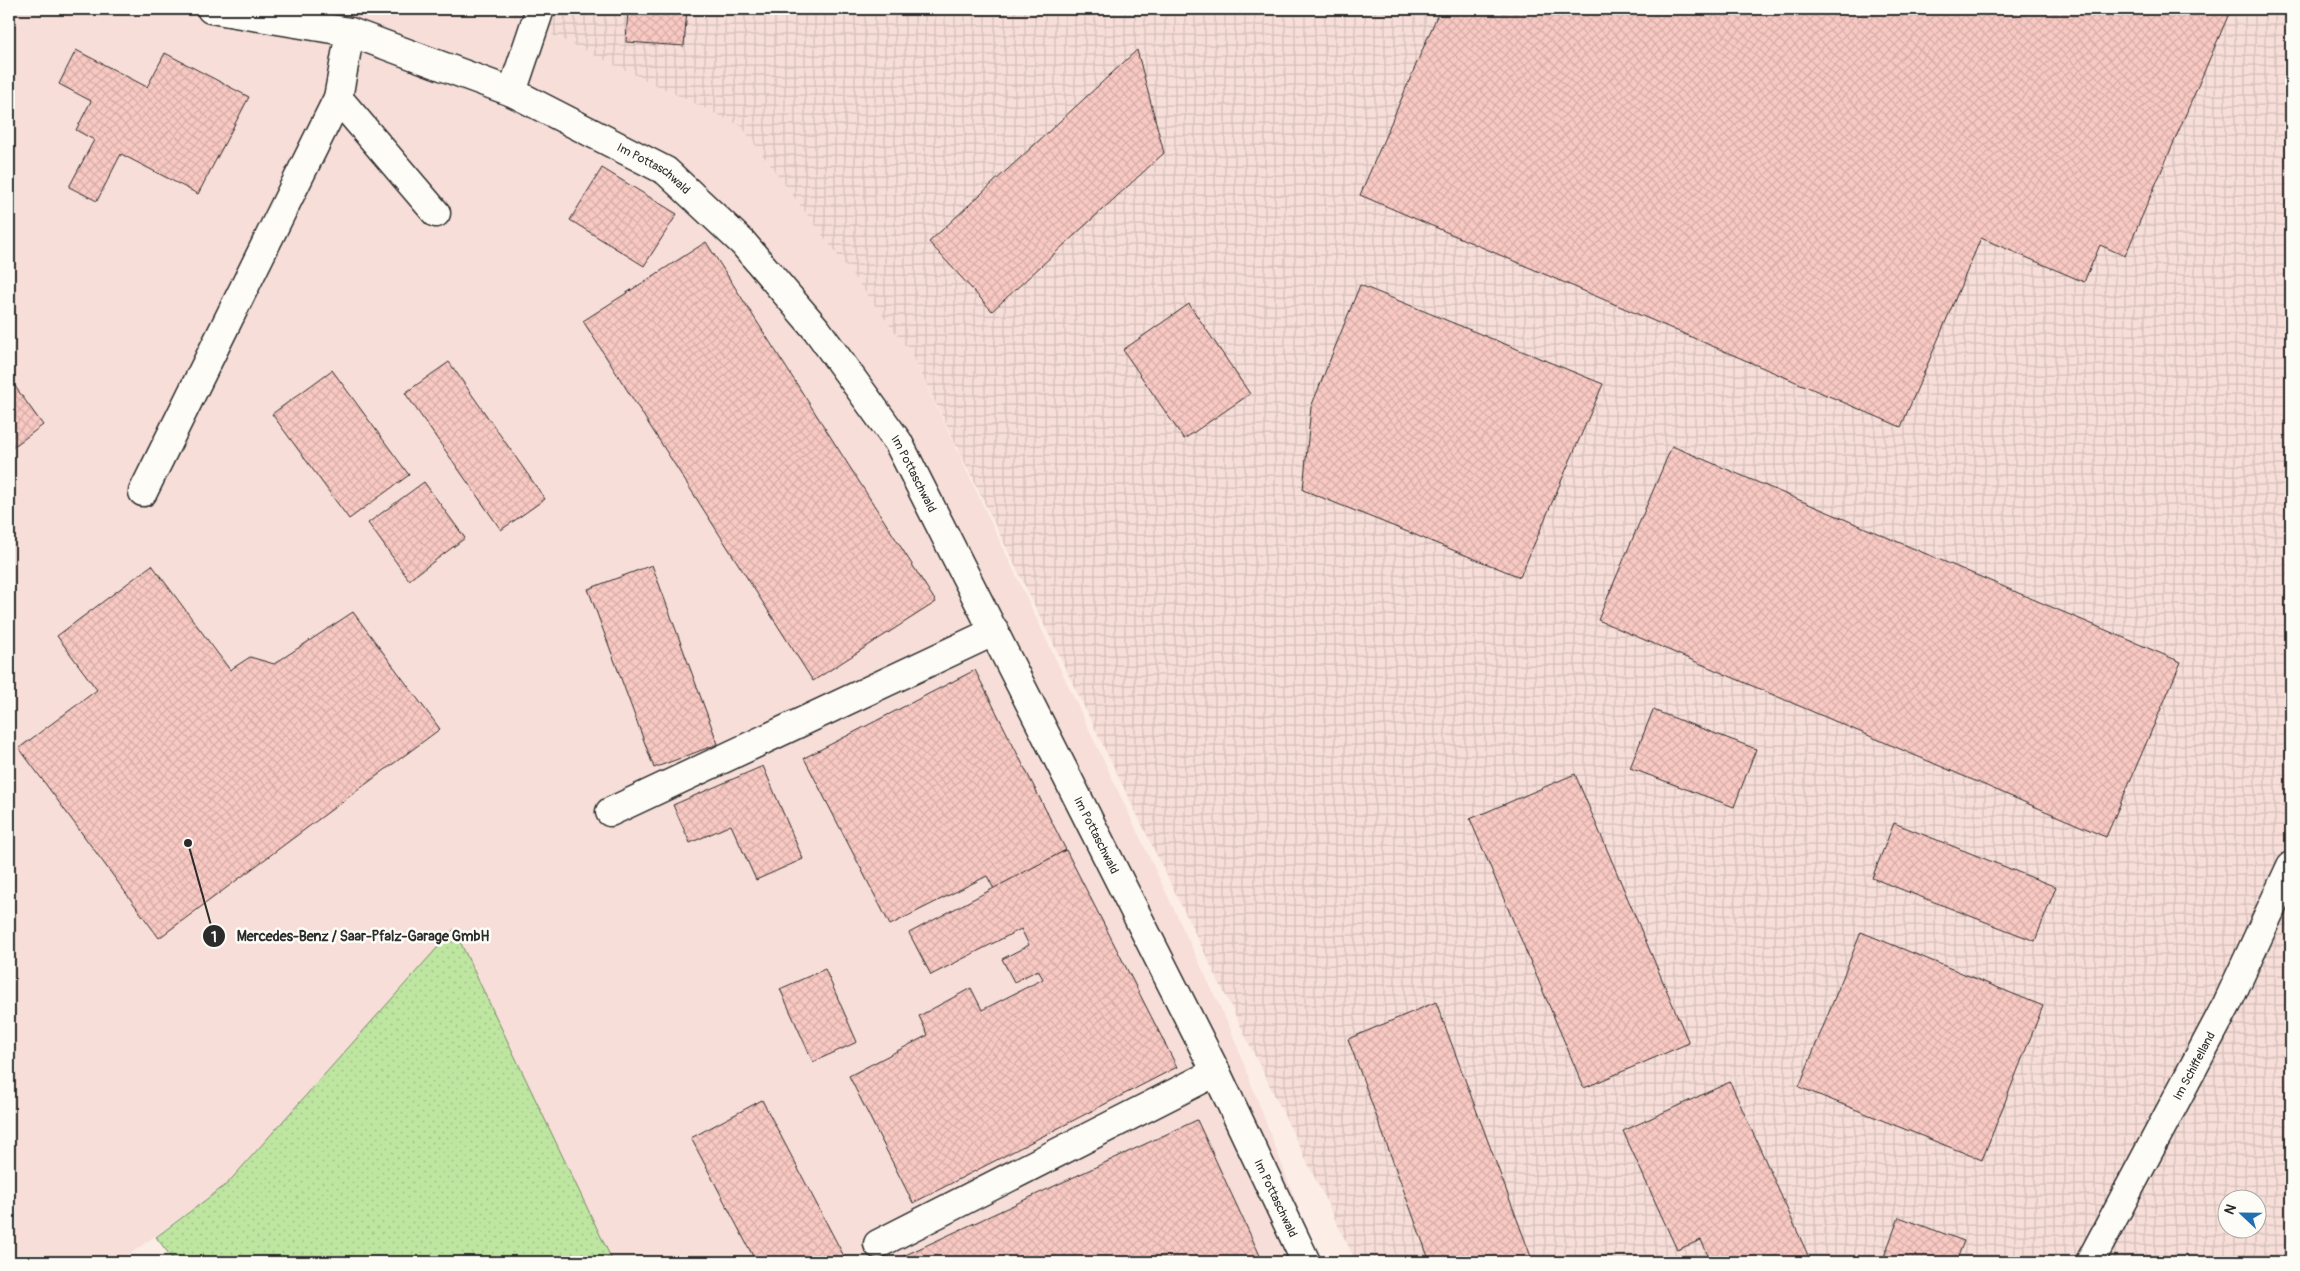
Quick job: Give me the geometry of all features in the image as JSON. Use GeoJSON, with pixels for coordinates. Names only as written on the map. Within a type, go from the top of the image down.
{"type":"FeatureCollection","features":[{"type":"Feature","properties":{"kind":"street","name":"Im Pottaschwald"},"geometry":{"type":"LineString","coordinates":[[211,9],[350,32],[512,92],[666,171],[743,243],[817,330],[898,442],[1216,1072],[1306,1262]]}},
{"type":"Feature","properties":{"kind":"street"},"geometry":{"type":"LineString","coordinates":[[512,92],[540,9]]}},
{"type":"Feature","properties":{"kind":"street"},"geometry":{"type":"LineString","coordinates":[[143,492],[338,98],[350,32]]}},
{"type":"Feature","properties":{"kind":"street"},"geometry":{"type":"LineString","coordinates":[[338,98],[436,213]]}},
{"type":"Feature","properties":{"kind":"street"},"geometry":{"type":"LineString","coordinates":[[610,812],[995,631]]}},
{"type":"Feature","properties":{"kind":"street","name":"Im Schiffelland"},"geometry":{"type":"LineString","coordinates":[[2090,1262],[2226,1004],[2291,866]]}},
{"type":"Feature","properties":{"kind":"street"},"geometry":{"type":"LineString","coordinates":[[878,1244],[1216,1072]]}},
{"type":"Feature","properties":{"kind":"shaded area"},"geometry":{"type":"Polygon","coordinates":[[[9,9],[499,9],[741,126],[912,355],[1230,1028],[1319,1262],[613,1262],[454,930],[227,1184],[119,1262],[9,1262],[9,9]]]}},
{"type":"Feature","properties":{"kind":"shaded area"},"geometry":{"type":"Polygon","coordinates":[[[499,9],[2291,9],[2291,1262],[1356,1262],[912,355],[741,126],[499,9]]]}},
{"type":"Feature","properties":{"kind":"green space"},"geometry":{"type":"Polygon","coordinates":[[[454,929],[613,1262],[175,1262],[156,1237],[227,1184],[454,929]]]}},
{"type":"Feature","properties":{"kind":"building"},"geometry":{"type":"Polygon","coordinates":[[[628,9],[687,9],[684,46],[626,42],[628,9]]]}},
{"type":"Feature","properties":{"kind":"building"},"geometry":{"type":"Polygon","coordinates":[[[1440,9],[2231,9],[2125,256],[2100,245],[2084,282],[1981,238],[1901,427],[1360,195],[1440,9]]]}},
{"type":"Feature","properties":{"kind":"building"},"geometry":{"type":"Polygon","coordinates":[[[76,50],[147,87],[165,53],[249,97],[198,194],[121,154],[97,201],[69,187],[94,140],[76,130],[91,101],[59,84],[76,50]]]}},
{"type":"Feature","properties":{"kind":"building"},"geometry":{"type":"Polygon","coordinates":[[[1137,50],[1164,153],[992,311],[929,242],[1137,50]]]}},
{"type":"Feature","properties":{"kind":"building"},"geometry":{"type":"Polygon","coordinates":[[[602,168],[677,214],[644,266],[570,220],[602,168]]]}},
{"type":"Feature","properties":{"kind":"building"},"geometry":{"type":"Polygon","coordinates":[[[706,242],[936,602],[813,681],[583,321],[706,242]]]}},
{"type":"Feature","properties":{"kind":"building"},"geometry":{"type":"Polygon","coordinates":[[[1360,285],[1603,384],[1520,577],[1303,490],[1311,407],[1360,285]]]}},
{"type":"Feature","properties":{"kind":"building"},"geometry":{"type":"Polygon","coordinates":[[[1189,304],[1250,394],[1184,439],[1123,350],[1189,304]]]}},
{"type":"Feature","properties":{"kind":"building"},"geometry":{"type":"Polygon","coordinates":[[[449,362],[545,499],[501,530],[405,393],[449,362]]]}},
{"type":"Feature","properties":{"kind":"building"},"geometry":{"type":"Polygon","coordinates":[[[332,370],[409,475],[349,519],[272,414],[332,370]]]}},
{"type":"Feature","properties":{"kind":"building"},"geometry":{"type":"Polygon","coordinates":[[[9,378],[43,425],[9,450],[9,378]]]}},
{"type":"Feature","properties":{"kind":"building"},"geometry":{"type":"Polygon","coordinates":[[[1672,446],[2181,662],[2106,837],[1598,620],[1672,446]]]}},
{"type":"Feature","properties":{"kind":"building"},"geometry":{"type":"Polygon","coordinates":[[[424,482],[465,538],[409,580],[368,523],[424,482]]]}},
{"type":"Feature","properties":{"kind":"building"},"geometry":{"type":"Polygon","coordinates":[[[152,565],[230,670],[250,657],[274,664],[353,612],[440,729],[159,938],[19,748],[97,690],[57,636],[152,565]]]}},
{"type":"Feature","properties":{"kind":"building"},"geometry":{"type":"Polygon","coordinates":[[[652,565],[718,744],[654,768],[588,589],[652,565]]]}},
{"type":"Feature","properties":{"kind":"building"},"geometry":{"type":"Polygon","coordinates":[[[975,670],[1066,850],[994,889],[987,876],[890,925],[804,758],[975,670]]]}},
{"type":"Feature","properties":{"kind":"building"},"geometry":{"type":"Polygon","coordinates":[[[1653,710],[1756,749],[1734,807],[1630,768],[1653,710]]]}},
{"type":"Feature","properties":{"kind":"building"},"geometry":{"type":"Polygon","coordinates":[[[763,766],[803,859],[756,880],[731,825],[690,843],[673,805],[763,766]]]}},
{"type":"Feature","properties":{"kind":"building"},"geometry":{"type":"Polygon","coordinates":[[[1575,774],[1689,1043],[1584,1088],[1470,819],[1575,774]]]}},
{"type":"Feature","properties":{"kind":"building"},"geometry":{"type":"Polygon","coordinates":[[[1894,823],[2056,887],[2035,941],[1872,878],[1894,823]]]}},
{"type":"Feature","properties":{"kind":"building"},"geometry":{"type":"Polygon","coordinates":[[[1066,850],[1177,1067],[913,1203],[849,1076],[928,1035],[919,1016],[971,988],[982,1010],[1043,979],[1038,970],[1014,982],[1002,959],[1029,945],[1021,929],[931,975],[909,933],[1066,850]]]}},
{"type":"Feature","properties":{"kind":"building"},"geometry":{"type":"Polygon","coordinates":[[[1861,932],[2043,1006],[1982,1160],[1799,1087],[1861,932]]]}},
{"type":"Feature","properties":{"kind":"building"},"geometry":{"type":"Polygon","coordinates":[[[825,969],[857,1042],[813,1062],[780,989],[825,969]]]}},
{"type":"Feature","properties":{"kind":"building"},"geometry":{"type":"Polygon","coordinates":[[[1436,1002],[1533,1262],[1430,1262],[1348,1039],[1436,1002]]]}},
{"type":"Feature","properties":{"kind":"building"},"geometry":{"type":"Polygon","coordinates":[[[1730,1082],[1811,1262],[1711,1262],[1701,1240],[1677,1250],[1623,1131],[1730,1082]]]}},
{"type":"Feature","properties":{"kind":"building"},"geometry":{"type":"Polygon","coordinates":[[[762,1100],[847,1262],[756,1262],[691,1138],[762,1100]]]}},
{"type":"Feature","properties":{"kind":"building"},"geometry":{"type":"Polygon","coordinates":[[[1197,1120],[1263,1262],[900,1262],[899,1258],[1197,1120]]]}},
{"type":"Feature","properties":{"kind":"building"},"geometry":{"type":"Polygon","coordinates":[[[1899,1217],[1964,1241],[1956,1262],[1882,1262],[1899,1217]]]}},
{"type":"Feature","properties":{"kind":"building"},"geometry":{"type":"Polygon","coordinates":[[[2291,1232],[2291,1262],[2282,1262],[2291,1232]]]}},
{"type":"Feature","properties":{"kind":"place","name":"Mercedes-Benz / Saar-Pfalz-Garage GmbH"},"geometry":{"type":"Point","coordinates":[188,843]}}]}
